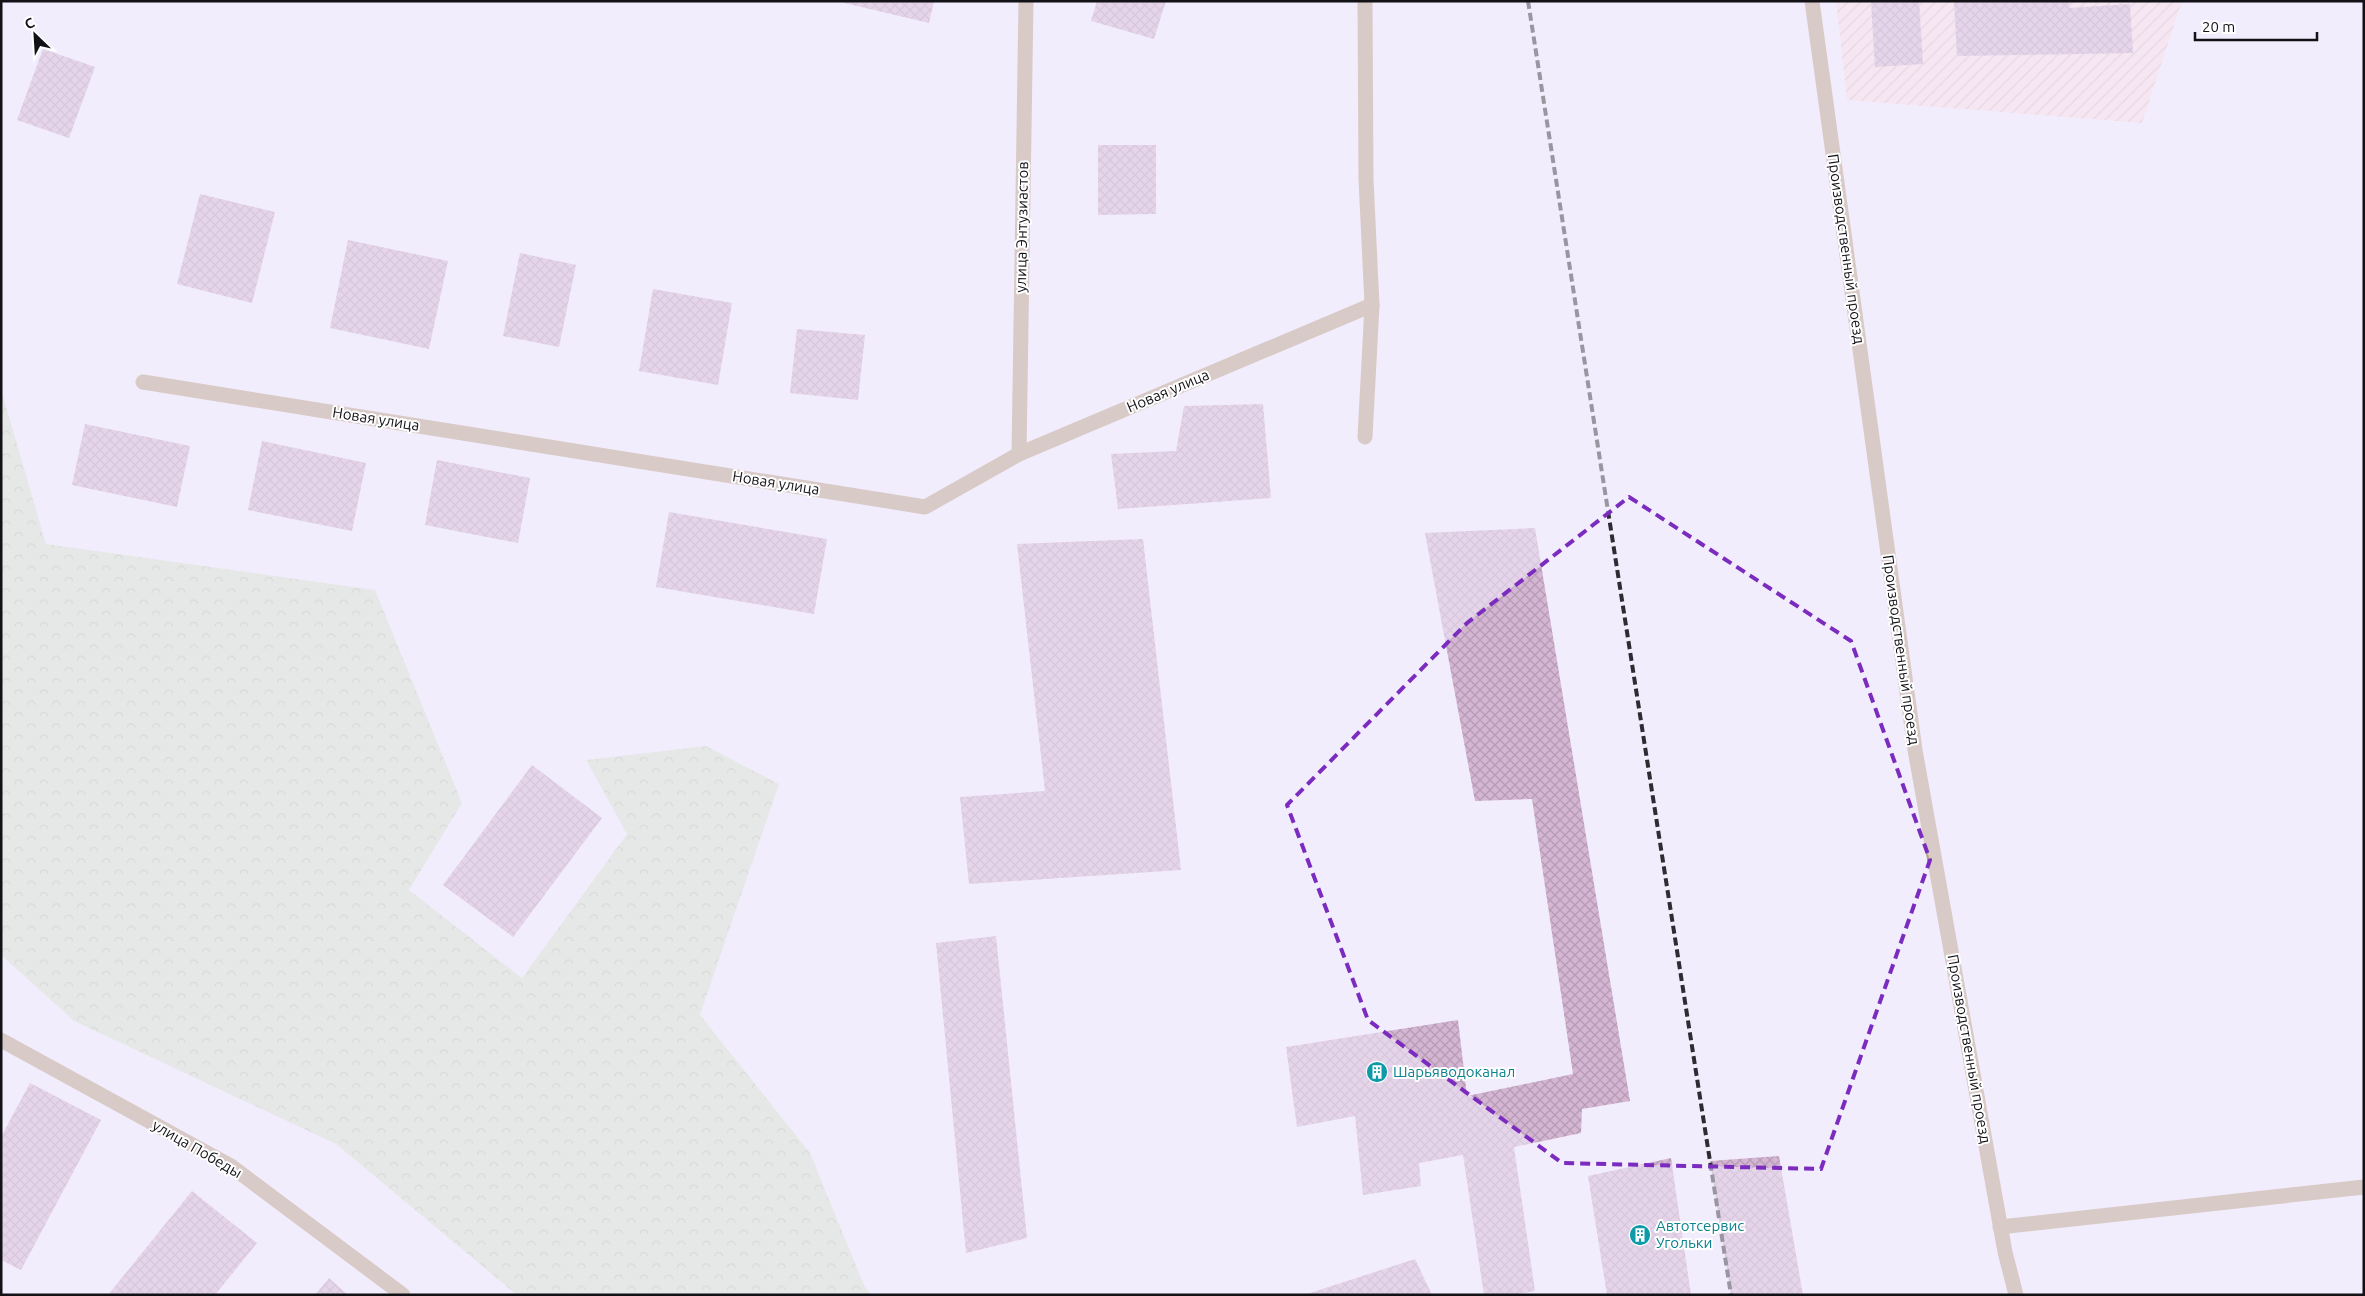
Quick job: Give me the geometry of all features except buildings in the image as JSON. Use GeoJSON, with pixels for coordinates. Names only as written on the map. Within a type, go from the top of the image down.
{"type":"FeatureCollection","features":[{"type":"Feature","properties":{"kind":"street","name":"улица Энтузиастов"},"geometry":{"type":"LineString","coordinates":[[1019,454],[1026,1]]}},
{"type":"Feature","properties":{"kind":"street"},"geometry":{"type":"LineString","coordinates":[[1365,1],[1366,179],[1372,305],[1365,438]]}},
{"type":"Feature","properties":{"kind":"street","name":"Производственный проезд"},"geometry":{"type":"LineString","coordinates":[[1812,1],[1915,750],[2000,1227],[2016,1295]]}},
{"type":"Feature","properties":{"kind":"street","name":"Новая улица"},"geometry":{"type":"LineString","coordinates":[[143,382],[925,507],[1019,454],[1372,305]]}},
{"type":"Feature","properties":{"kind":"street","name":"улица Победы"},"geometry":{"type":"LineString","coordinates":[[1,1040],[231,1166],[403,1295]]}},
{"type":"Feature","properties":{"kind":"street"},"geometry":{"type":"LineString","coordinates":[[2000,1227],[2364,1187]]}},
{"type":"Feature","properties":{"kind":"highlighted area"},"geometry":{"type":"Polygon","coordinates":[[[1629,497],[1851,641],[1930,860],[1821,1169],[1562,1163],[1368,1020],[1287,805],[1467,623],[1629,497]]]}},
{"type":"Feature","properties":{"kind":"shaded area"},"geometry":{"type":"Polygon","coordinates":[[[1836,1],[2182,1],[2142,123],[1847,100],[1836,1]]]}},
{"type":"Feature","properties":{"kind":"green space"},"geometry":{"type":"Polygon","coordinates":[[[1,389],[46,544],[375,590],[462,803],[409,890],[522,978],[627,834],[586,760],[706,746],[779,784],[700,1015],[810,1153],[864,1285],[871,1295],[517,1295],[336,1144],[74,1021],[1,955],[1,389]]]}},
{"type":"Feature","properties":{"kind":"railway"},"geometry":{"type":"LineString","coordinates":[[1528,1],[1731,1295]]}},
{"type":"Feature","properties":{"kind":"place","name":"Шарьяводоканал"},"geometry":{"type":"Point","coordinates":[1377,1072]}},
{"type":"Feature","properties":{"kind":"place","name":"Автотсервис Угольки"},"geometry":{"type":"Point","coordinates":[1640,1235]}}]}
